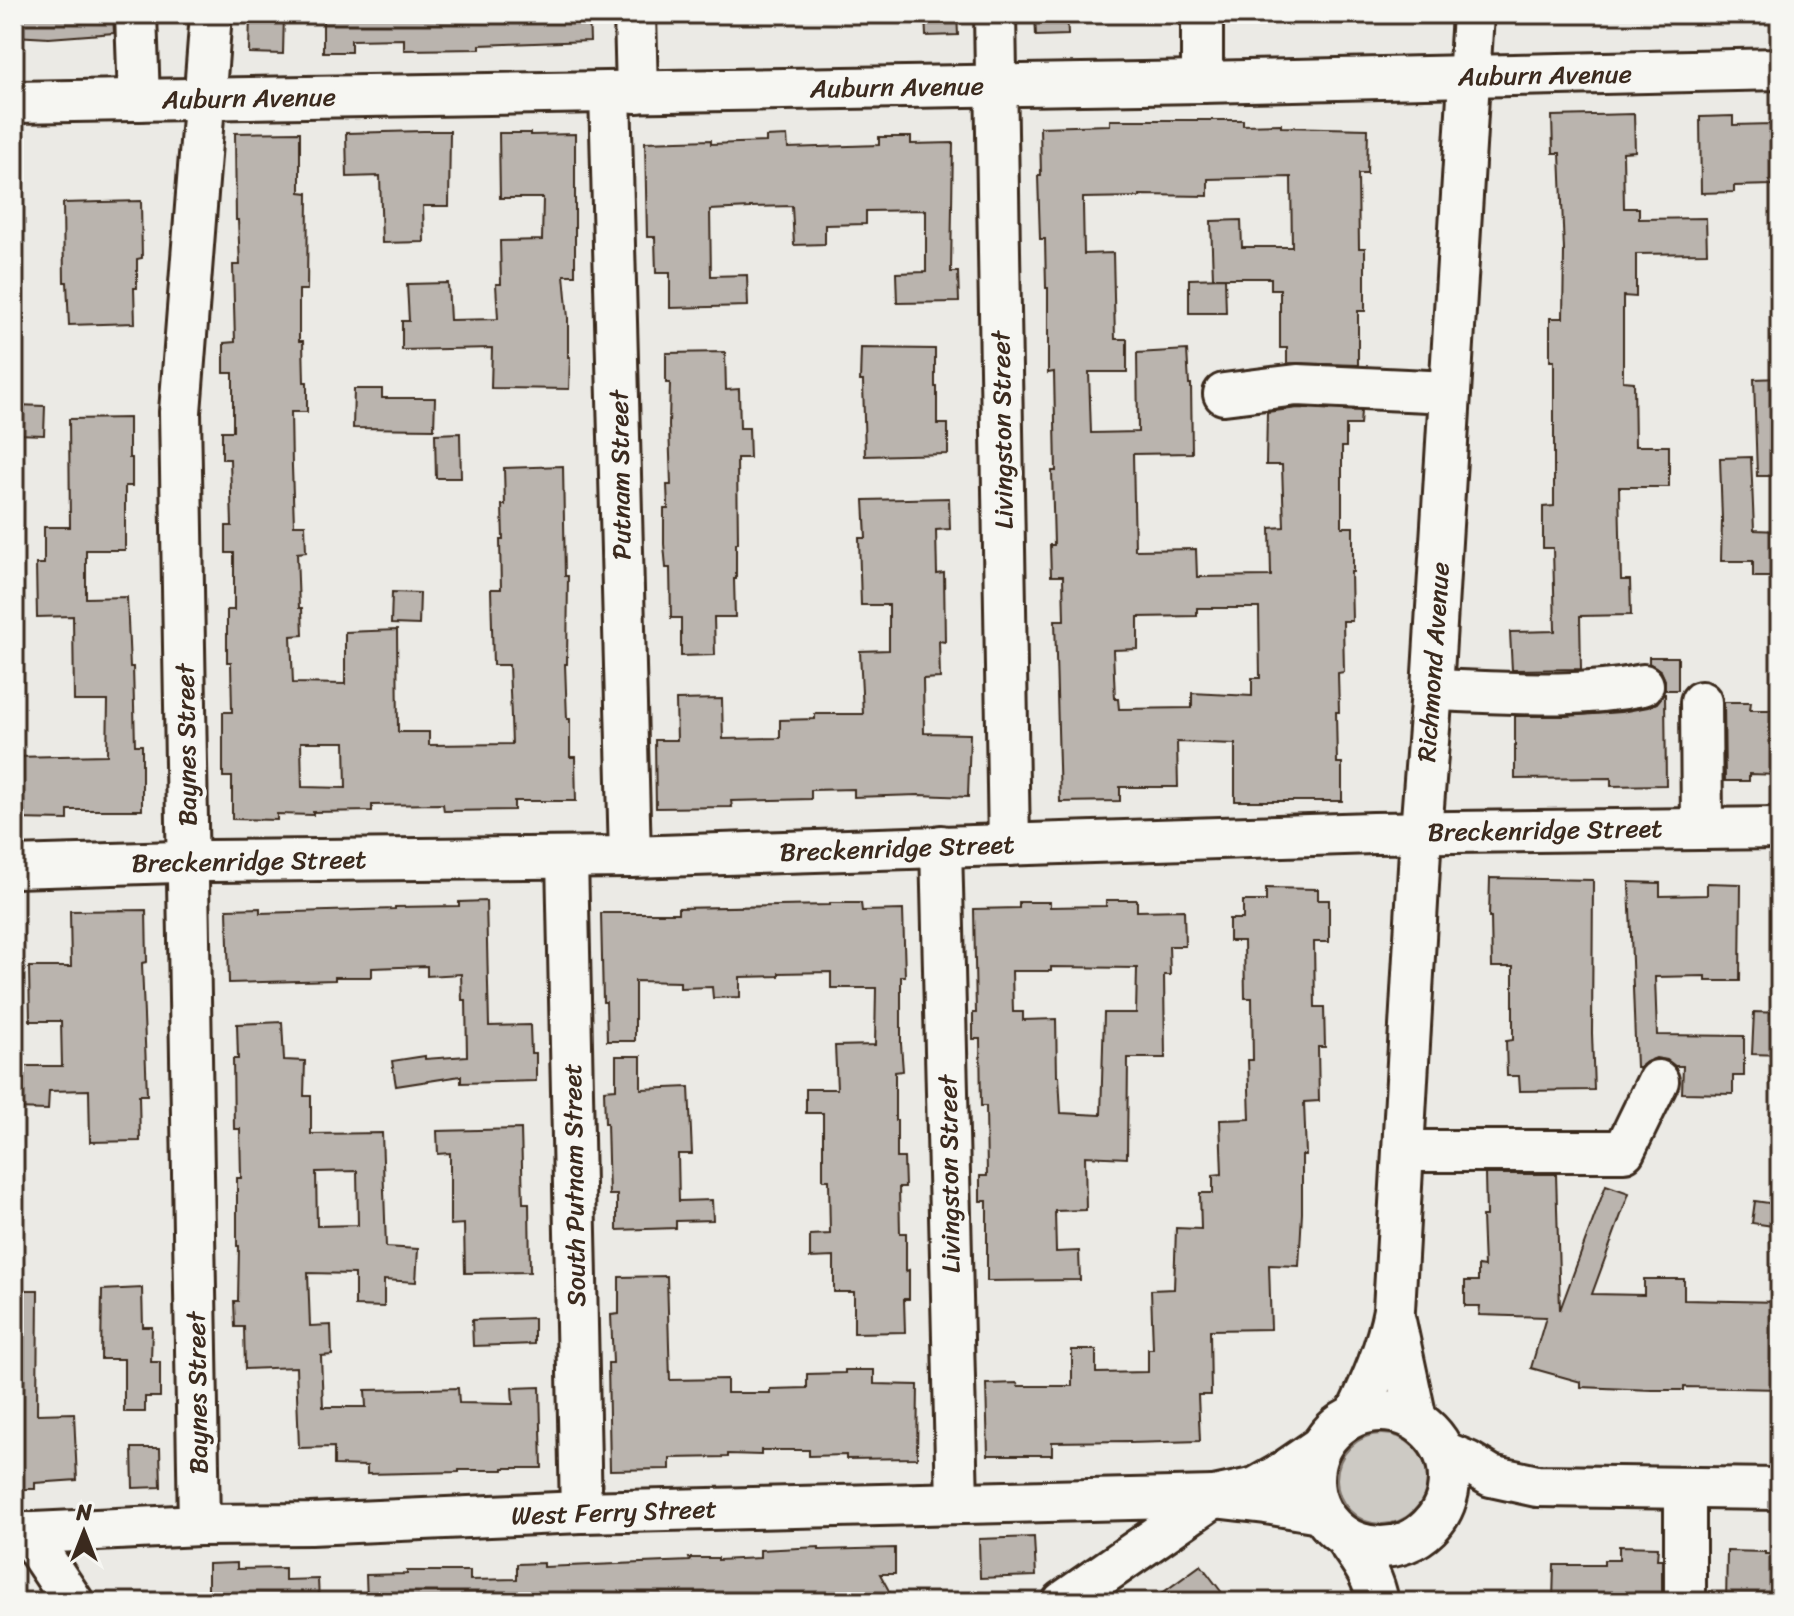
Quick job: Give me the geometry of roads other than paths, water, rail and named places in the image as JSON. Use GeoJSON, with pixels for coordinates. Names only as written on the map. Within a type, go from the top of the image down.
{"type":"FeatureCollection","features":[{"type":"Feature","properties":{"kind":"street"},"geometry":{"type":"LineString","coordinates":[[136,14],[139,100]]}},
{"type":"Feature","properties":{"kind":"street","name":"Baynes Street"},"geometry":{"type":"LineString","coordinates":[[199,1525],[180,412],[211,14]]}},
{"type":"Feature","properties":{"kind":"street","name":"Putnam Street"},"geometry":{"type":"LineString","coordinates":[[630,857],[624,92],[635,14]]}},
{"type":"Feature","properties":{"kind":"street","name":"Livingston Street"},"geometry":{"type":"LineString","coordinates":[[995,14],[1009,845]]}},
{"type":"Feature","properties":{"kind":"street"},"geometry":{"type":"LineString","coordinates":[[1202,14],[1202,82]]}},
{"type":"Feature","properties":{"kind":"street","name":"Richmond Avenue"},"geometry":{"type":"LineString","coordinates":[[1356,1415],[1389,1337],[1394,1310],[1473,14]]}},
{"type":"Feature","properties":{"kind":"street","name":"Auburn Avenue"},"geometry":{"type":"LineString","coordinates":[[17,91],[139,100],[1780,69]]}},
{"type":"Feature","properties":{"kind":"street"},"geometry":{"type":"LineString","coordinates":[[1224,394],[1297,385],[1450,392]]}},
{"type":"Feature","properties":{"kind":"street"},"geometry":{"type":"LineString","coordinates":[[1432,690],[1584,692],[1643,685]]}},
{"type":"Feature","properties":{"kind":"street"},"geometry":{"type":"LineString","coordinates":[[1701,702],[1702,828]]}},
{"type":"Feature","properties":{"kind":"street","name":"Breckenridge Street"},"geometry":{"type":"LineString","coordinates":[[14,867],[630,857],[1421,832],[1780,828]]}},
{"type":"Feature","properties":{"kind":"street","name":"Livingston Street"},"geometry":{"type":"LineString","coordinates":[[941,846],[957,1502]]}},
{"type":"Feature","properties":{"kind":"street","name":"South Putnam Street"},"geometry":{"type":"LineString","coordinates":[[567,858],[581,1512]]}},
{"type":"Feature","properties":{"kind":"street"},"geometry":{"type":"LineString","coordinates":[[1403,1151],[1624,1151],[1658,1081]]}},
{"type":"Feature","properties":{"kind":"street","name":"Richmond Avenue"},"geometry":{"type":"LineString","coordinates":[[1394,1310],[1416,1419]]}},
{"type":"Feature","properties":{"kind":"street"},"geometry":{"type":"LineString","coordinates":[[1378,1602],[1368,1570],[1332,1524],[1314,1495],[1312,1483],[1320,1447],[1336,1429],[1356,1415],[1387,1410],[1416,1419],[1444,1452],[1449,1471],[1447,1498],[1429,1524],[1402,1575],[1396,1602]]}},
{"type":"Feature","properties":{"kind":"street","name":"West Ferry Street"},"geometry":{"type":"LineString","coordinates":[[20,1533],[581,1512],[1214,1497],[1256,1488],[1320,1447]]}},
{"type":"Feature","properties":{"kind":"street"},"geometry":{"type":"LineString","coordinates":[[1444,1452],[1491,1476],[1537,1486]]}},
{"type":"Feature","properties":{"kind":"street"},"geometry":{"type":"LineString","coordinates":[[1332,1524],[1365,1546],[1386,1547],[1400,1545],[1429,1524],[1469,1502],[1505,1491],[1537,1486],[1780,1489]]}},
{"type":"Feature","properties":{"kind":"street"},"geometry":{"type":"LineString","coordinates":[[1685,1488],[1685,1602]]}},
{"type":"Feature","properties":{"kind":"street"},"geometry":{"type":"LineString","coordinates":[[1063,1602],[1214,1497]]}},
{"type":"Feature","properties":{"kind":"street","name":"West Ferry Street"},"geometry":{"type":"LineString","coordinates":[[1214,1497],[1332,1524]]}},
{"type":"Feature","properties":{"kind":"street"},"geometry":{"type":"LineString","coordinates":[[20,1533],[73,1602]]}}]}
